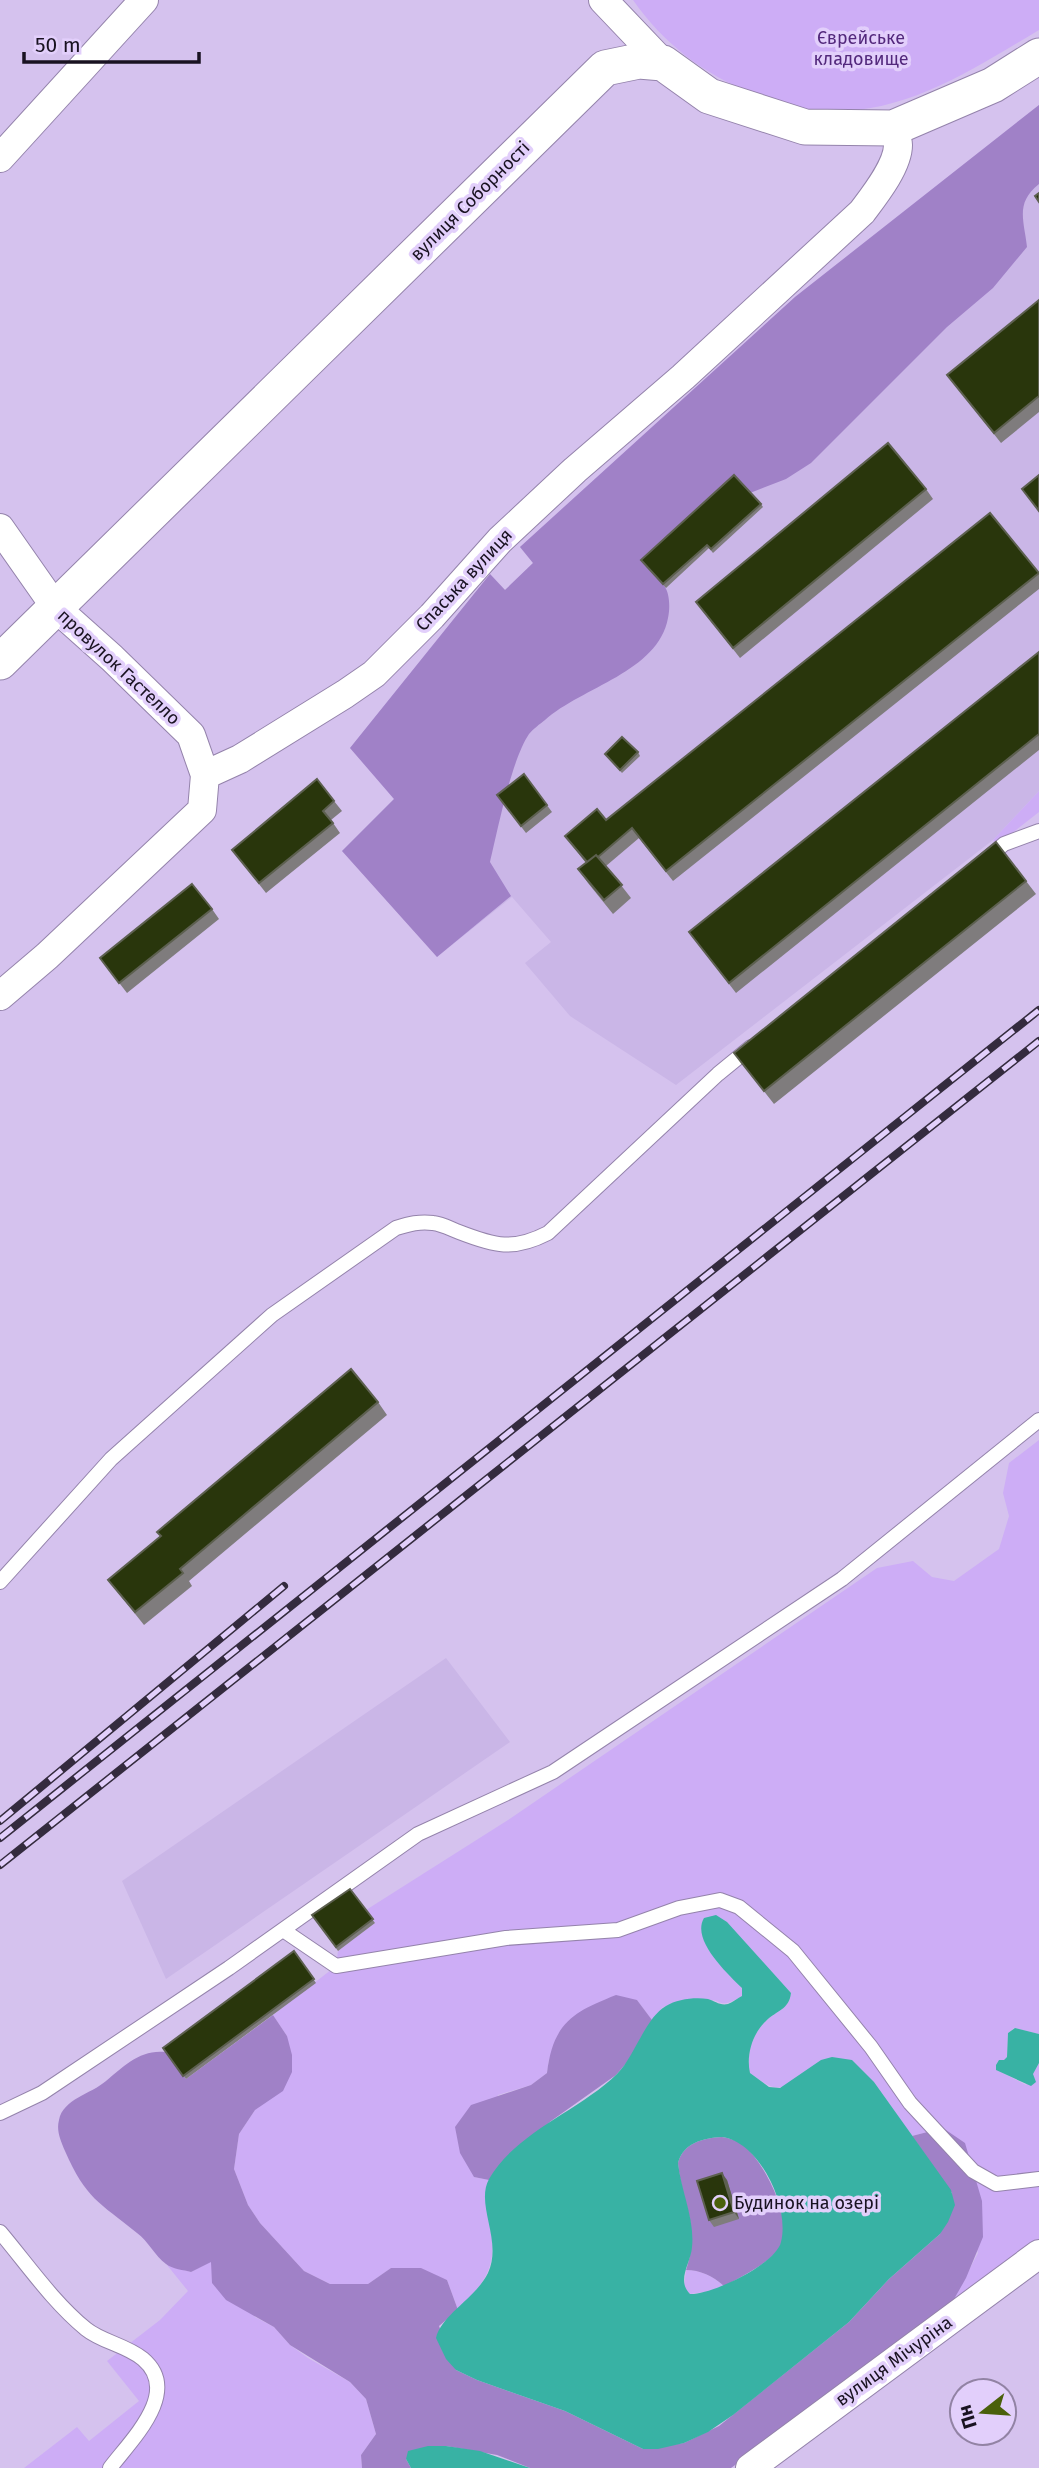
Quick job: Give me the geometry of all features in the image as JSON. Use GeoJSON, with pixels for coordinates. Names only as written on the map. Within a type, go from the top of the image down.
{"type":"FeatureCollection","features":[{"type":"Feature","properties":{"kind":"street"},"geometry":{"type":"LineString","coordinates":[[0,158],[144,0]]}},
{"type":"Feature","properties":{"kind":"street"},"geometry":{"type":"LineString","coordinates":[[603,0],[663,63],[709,96],[805,127],[893,128],[993,85],[1039,56]]}},
{"type":"Feature","properties":{"kind":"street","name":"вулиця Соборності"},"geometry":{"type":"LineString","coordinates":[[0,662],[605,68],[639,61],[663,63]]}},
{"type":"Feature","properties":{"kind":"street","name":"Спаська вулиця"},"geometry":{"type":"LineString","coordinates":[[205,775],[240,760],[374,674],[432,616],[500,540],[862,212],[891,167],[898,145],[893,128]]}},
{"type":"Feature","properties":{"kind":"street","name":"провулок Гастелло"},"geometry":{"type":"LineString","coordinates":[[0,528],[56,608],[191,735],[205,775]]}},
{"type":"Feature","properties":{"kind":"street"},"geometry":{"type":"LineString","coordinates":[[0,996],[47,956],[202,810],[205,775]]}},
{"type":"Feature","properties":{"kind":"street","name":"вулиця Мічуріна"},"geometry":{"type":"LineString","coordinates":[[750,2468],[1039,2254]]}},
{"type":"Feature","properties":{"kind":"lane"},"geometry":{"type":"LineString","coordinates":[[972,870],[1004,844],[1039,831]]}},
{"type":"Feature","properties":{"kind":"lane"},"geometry":{"type":"LineString","coordinates":[[0,1582],[111,1459],[284,1307],[396,1228],[415,1222],[436,1223],[495,1245],[532,1241],[548,1233],[718,1074],[760,1040]]}},
{"type":"Feature","properties":{"kind":"lane"},"geometry":{"type":"LineString","coordinates":[[0,2113],[42,2093],[283,1930],[418,1834],[553,1772],[842,1579],[1039,1420]]}},
{"type":"Feature","properties":{"kind":"lane"},"geometry":{"type":"LineString","coordinates":[[283,1930],[336,1966],[506,1938],[618,1930],[679,1908],[720,1900],[748,1913],[793,1951],[871,2047],[911,2103],[972,2171],[996,2184],[1039,2179]]}},
{"type":"Feature","properties":{"kind":"lane"},"geometry":{"type":"LineString","coordinates":[[0,2232],[74,2318],[89,2332],[144,2360],[157,2379],[157,2402],[110,2468]]}},
{"type":"Feature","properties":{"kind":"shaded area"},"geometry":{"type":"Polygon","coordinates":[[[1039,105],[1039,791],[993,840],[676,1085],[570,1016],[525,963],[551,942],[512,897],[437,957],[342,851],[394,799],[350,748],[490,574],[505,590],[533,563],[520,547],[795,297],[1039,105]]]}},
{"type":"Feature","properties":{"kind":"shaded area"},"geometry":{"type":"Polygon","coordinates":[[[1039,105],[1039,184],[1027,198],[1023,212],[1027,247],[993,288],[947,327],[811,463],[786,479],[750,493],[644,563],[663,584],[668,594],[669,614],[661,637],[650,652],[634,665],[560,708],[529,734],[516,761],[490,862],[511,896],[437,957],[342,851],[394,799],[350,748],[490,574],[505,590],[533,563],[520,547],[795,297],[1039,105]]]}},
{"type":"Feature","properties":{"kind":"shaded area"},"geometry":{"type":"Polygon","coordinates":[[[446,1658],[510,1742],[166,1979],[122,1881],[446,1658]]]}},
{"type":"Feature","properties":{"kind":"shaded area"},"geometry":{"type":"Polygon","coordinates":[[[716,1915],[727,1922],[791,1993],[788,2003],[757,2032],[750,2053],[750,2073],[769,2087],[780,2088],[821,2060],[832,2057],[852,2060],[874,2082],[951,2190],[955,2205],[940,2234],[889,2279],[849,2322],[733,2415],[708,2432],[684,2443],[658,2449],[643,2449],[565,2411],[456,2370],[446,2359],[436,2338],[445,2321],[475,2291],[488,2273],[493,2248],[486,2211],[486,2189],[489,2179],[501,2163],[531,2135],[617,2074],[652,2019],[666,2006],[681,2000],[698,1998],[725,2004],[742,1996],[742,1988],[706,1946],[701,1927],[704,1918],[716,1915]],[[722,2137],[701,2140],[684,2151],[678,2163],[692,2226],[692,2247],[684,2277],[686,2289],[690,2294],[713,2289],[742,2277],[768,2260],[781,2242],[781,2212],[769,2178],[749,2151],[722,2137]]]}},
{"type":"Feature","properties":{"kind":"shaded area"},"geometry":{"type":"Polygon","coordinates":[[[616,1995],[637,2000],[652,2020],[629,2060],[616,2075],[551,2121],[501,2164],[489,2180],[474,2177],[460,2153],[455,2127],[471,2105],[531,2085],[547,2073],[554,2042],[560,2031],[577,2014],[616,1995]]]}},
{"type":"Feature","properties":{"kind":"shaded area"},"geometry":{"type":"Polygon","coordinates":[[[273,2015],[287,2036],[292,2055],[292,2072],[283,2091],[255,2110],[239,2134],[234,2169],[248,2205],[260,2223],[304,2271],[330,2284],[368,2284],[391,2268],[421,2268],[447,2280],[458,2310],[439,2326],[456,2370],[565,2411],[643,2449],[684,2443],[719,2426],[849,2322],[889,2279],[940,2234],[952,2193],[912,2136],[943,2128],[965,2143],[982,2201],[983,2237],[966,2278],[949,2308],[731,2468],[530,2468],[497,2455],[446,2446],[406,2459],[411,2468],[362,2468],[361,2455],[376,2434],[366,2399],[350,2382],[290,2345],[274,2327],[226,2300],[212,2283],[211,2262],[191,2272],[171,2267],[162,2261],[141,2236],[87,2190],[73,2167],[59,2132],[59,2120],[66,2107],[140,2056],[166,2052],[186,2079],[273,2015]]]}},
{"type":"Feature","properties":{"kind":"shaded area"},"geometry":{"type":"Polygon","coordinates":[[[1015,2028],[1039,2034],[1039,2063],[1033,2074],[1036,2082],[1031,2086],[996,2070],[999,2060],[1007,2057],[1008,2033],[1015,2028]]]}},
{"type":"Feature","properties":{"kind":"shaded area"},"geometry":{"type":"Polygon","coordinates":[[[722,2137],[742,2144],[760,2164],[775,2194],[783,2225],[783,2239],[778,2250],[753,2270],[724,2286],[706,2274],[686,2270],[692,2240],[678,2163],[689,2146],[722,2137]]]}},
{"type":"Feature","properties":{"kind":"shaded area"},"geometry":{"type":"Polygon","coordinates":[[[428,2446],[480,2451],[530,2468],[411,2468],[406,2459],[408,2451],[428,2446]]]}},
{"type":"Feature","properties":{"kind":"green space","name":"Єврейське кладовище"},"geometry":{"type":"Polygon","coordinates":[[[633,0],[1039,0],[1039,30],[955,78],[899,101],[837,112],[803,110],[735,86],[701,67],[671,44],[633,0]]]}},
{"type":"Feature","properties":{"kind":"green space"},"geometry":{"type":"Polygon","coordinates":[[[1039,791],[1039,812],[997,845],[993,840],[1039,791]]]}},
{"type":"Feature","properties":{"kind":"green space"},"geometry":{"type":"Polygon","coordinates":[[[1039,1440],[1039,2034],[1014,2028],[1008,2033],[1007,2057],[997,2070],[1026,2085],[1039,2063],[1039,2244],[949,2308],[978,2253],[943,2128],[912,2136],[874,2082],[806,2072],[778,2088],[766,2084],[750,2073],[750,2053],[757,2032],[788,2003],[791,1993],[747,1945],[708,1948],[742,1988],[742,1996],[728,2003],[704,2000],[663,2007],[652,2020],[637,2000],[549,2059],[547,2073],[531,2085],[498,2095],[474,2177],[489,2180],[486,2196],[492,2238],[491,2261],[483,2281],[458,2310],[447,2280],[391,2268],[368,2284],[330,2284],[304,2271],[260,2223],[248,2205],[234,2169],[239,2134],[255,2110],[267,2101],[287,2036],[273,2015],[336,1966],[338,1951],[375,1923],[366,1910],[511,1818],[877,1568],[913,1561],[932,1577],[954,1581],[999,1549],[1009,1516],[1003,1493],[1009,1463],[1039,1440]]]}},
{"type":"Feature","properties":{"kind":"green space"},"geometry":{"type":"Polygon","coordinates":[[[211,2261],[255,2317],[274,2327],[290,2345],[308,2358],[350,2382],[366,2399],[376,2434],[361,2455],[362,2468],[24,2468],[77,2427],[89,2441],[139,2401],[107,2361],[160,2320],[188,2291],[167,2265],[191,2272],[211,2261]]]}},
{"type":"Feature","properties":{"kind":"green space"},"geometry":{"type":"Polygon","coordinates":[[[686,2270],[706,2274],[724,2286],[690,2294],[684,2287],[686,2270]]]}},
{"type":"Feature","properties":{"kind":"building"},"geometry":{"type":"Polygon","coordinates":[[[1039,300],[1039,396],[994,433],[947,375],[1039,300]]]}},
{"type":"Feature","properties":{"kind":"building"},"geometry":{"type":"Polygon","coordinates":[[[888,443],[926,489],[733,648],[696,602],[888,443]]]}},
{"type":"Feature","properties":{"kind":"building"},"geometry":{"type":"Polygon","coordinates":[[[734,475],[761,504],[711,549],[707,545],[663,584],[641,560],[734,475]]]}},
{"type":"Feature","properties":{"kind":"building"},"geometry":{"type":"Polygon","coordinates":[[[1039,475],[1039,511],[1022,489],[1039,475]]]}},
{"type":"Feature","properties":{"kind":"building"},"geometry":{"type":"Polygon","coordinates":[[[990,513],[1039,573],[666,871],[632,828],[598,857],[596,855],[587,862],[565,836],[597,809],[606,820],[990,513]]]}},
{"type":"Feature","properties":{"kind":"building"},"geometry":{"type":"Polygon","coordinates":[[[1039,652],[1039,734],[729,983],[689,932],[1039,652]]]}},
{"type":"Feature","properties":{"kind":"building"},"geometry":{"type":"Polygon","coordinates":[[[622,737],[638,752],[620,770],[605,754],[622,737]]]}},
{"type":"Feature","properties":{"kind":"building"},"geometry":{"type":"Polygon","coordinates":[[[524,774],[547,805],[521,826],[497,795],[524,774]]]}},
{"type":"Feature","properties":{"kind":"building"},"geometry":{"type":"Polygon","coordinates":[[[317,779],[334,801],[323,811],[333,823],[259,883],[232,850],[317,779]]]}},
{"type":"Feature","properties":{"kind":"building"},"geometry":{"type":"Polygon","coordinates":[[[996,842],[1026,881],[764,1091],[734,1053],[996,842]]]}},
{"type":"Feature","properties":{"kind":"building"},"geometry":{"type":"Polygon","coordinates":[[[596,855],[622,885],[604,900],[578,869],[596,855]]]}},
{"type":"Feature","properties":{"kind":"building"},"geometry":{"type":"Polygon","coordinates":[[[192,884],[212,909],[119,983],[100,958],[192,884]]]}},
{"type":"Feature","properties":{"kind":"building"},"geometry":{"type":"Polygon","coordinates":[[[351,1369],[378,1402],[180,1569],[183,1573],[135,1612],[108,1580],[161,1536],[157,1532],[351,1369]]]}},
{"type":"Feature","properties":{"kind":"building"},"geometry":{"type":"Polygon","coordinates":[[[350,1889],[373,1919],[336,1947],[312,1915],[350,1889]]]}},
{"type":"Feature","properties":{"kind":"building"},"geometry":{"type":"Polygon","coordinates":[[[294,1951],[314,1979],[183,2076],[163,2048],[294,1951]]]}},
{"type":"Feature","properties":{"kind":"building","name":"Будинок на озері"},"geometry":{"type":"Polygon","coordinates":[[[722,2173],[734,2212],[709,2220],[697,2181],[722,2173]]]}},
{"type":"Feature","properties":{"kind":"railway"},"geometry":{"type":"LineString","coordinates":[[0,1838],[1039,1010]]}},
{"type":"Feature","properties":{"kind":"railway"},"geometry":{"type":"LineString","coordinates":[[0,1865],[1039,1041]]}},
{"type":"Feature","properties":{"kind":"railway"},"geometry":{"type":"LineString","coordinates":[[0,1821],[284,1586]]}},
{"type":"Feature","properties":{"kind":"place","name":"Будинок на озері"},"geometry":{"type":"Point","coordinates":[720,2203]}}]}
